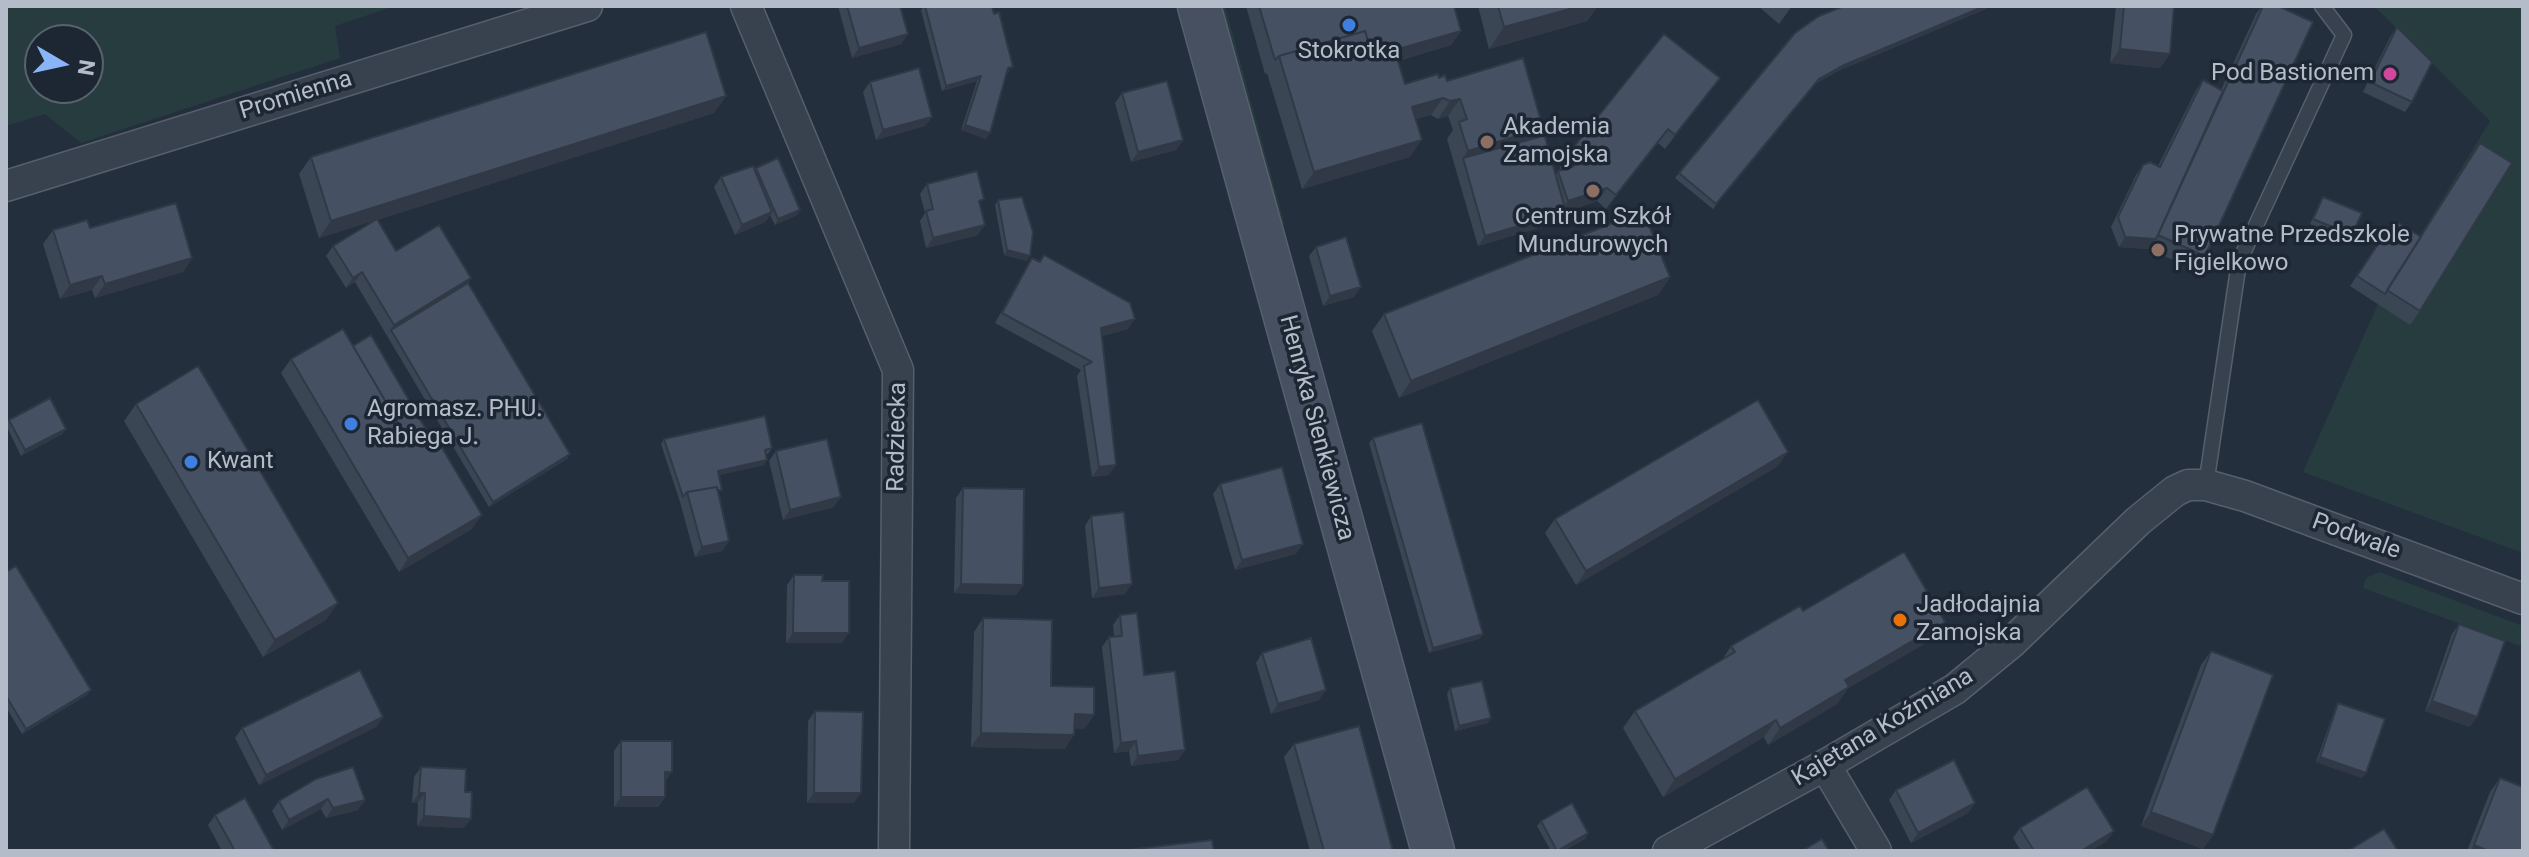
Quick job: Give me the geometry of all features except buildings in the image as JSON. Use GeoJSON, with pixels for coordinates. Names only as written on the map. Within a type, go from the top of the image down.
{"type":"FeatureCollection","features":[{"type":"Feature","properties":{"kind":"street","name":"Promienna"},"geometry":{"type":"LineString","coordinates":[[6,186],[587,6]]}},
{"type":"Feature","properties":{"kind":"street","name":"Radziecka"},"geometry":{"type":"LineString","coordinates":[[746,6],[898,370],[894,851]]}},
{"type":"Feature","properties":{"kind":"street","name":"Henryka Sienkiewicza"},"geometry":{"type":"LineString","coordinates":[[1199,6],[1433,851]]}},
{"type":"Feature","properties":{"kind":"street","name":"Podwale"},"geometry":{"type":"LineString","coordinates":[[2197,485],[2245,496],[2523,599]]}},
{"type":"Feature","properties":{"kind":"street","name":"Kajetana Koźmiana"},"geometry":{"type":"LineString","coordinates":[[1668,851],[1955,689],[2028,628],[2138,521],[2175,491],[2197,485]]}},
{"type":"Feature","properties":{"kind":"street"},"geometry":{"type":"LineString","coordinates":[[1825,765],[1876,851]]}},
{"type":"Feature","properties":{"kind":"lane"},"geometry":{"type":"LineString","coordinates":[[2197,485],[2239,262],[2344,35],[2322,6]]}},
{"type":"Feature","properties":{"kind":"green space"},"geometry":{"type":"Polygon","coordinates":[[[6,6],[395,6],[335,26],[340,58],[81,143],[45,114],[6,126],[6,6]]]}},
{"type":"Feature","properties":{"kind":"green space"},"geometry":{"type":"Polygon","coordinates":[[[1218,6],[1225,6],[1285,226],[1280,223],[1218,6]]]}},
{"type":"Feature","properties":{"kind":"green space"},"geometry":{"type":"Polygon","coordinates":[[[2374,6],[2523,6],[2523,553],[2303,472],[2378,304],[2490,121],[2374,6]]]}},
{"type":"Feature","properties":{"kind":"green space"},"geometry":{"type":"Polygon","coordinates":[[[2379,572],[2523,626],[2523,647],[2363,588],[2366,578],[2379,572]]]}},
{"type":"Feature","properties":{"kind":"place","name":"Stokrotka"},"geometry":{"type":"Point","coordinates":[1349,25]}},
{"type":"Feature","properties":{"kind":"place","name":"Pod Bastionem"},"geometry":{"type":"Point","coordinates":[2390,74]}},
{"type":"Feature","properties":{"kind":"place","name":"Akademia Zamojska"},"geometry":{"type":"Point","coordinates":[1487,142]}},
{"type":"Feature","properties":{"kind":"place","name":"Centrum Szkół Mundurowych"},"geometry":{"type":"Point","coordinates":[1593,191]}},
{"type":"Feature","properties":{"kind":"place","name":"Prywatne Przedszkole Figielkowo"},"geometry":{"type":"Point","coordinates":[2158,250]}},
{"type":"Feature","properties":{"kind":"place","name":"Agromasz. PHU. Rabiega J."},"geometry":{"type":"Point","coordinates":[351,424]}},
{"type":"Feature","properties":{"kind":"place","name":"Kwant"},"geometry":{"type":"Point","coordinates":[191,462]}},
{"type":"Feature","properties":{"kind":"place","name":"Jadłodajnia Zamojska"},"geometry":{"type":"Point","coordinates":[1900,620]}}]}
